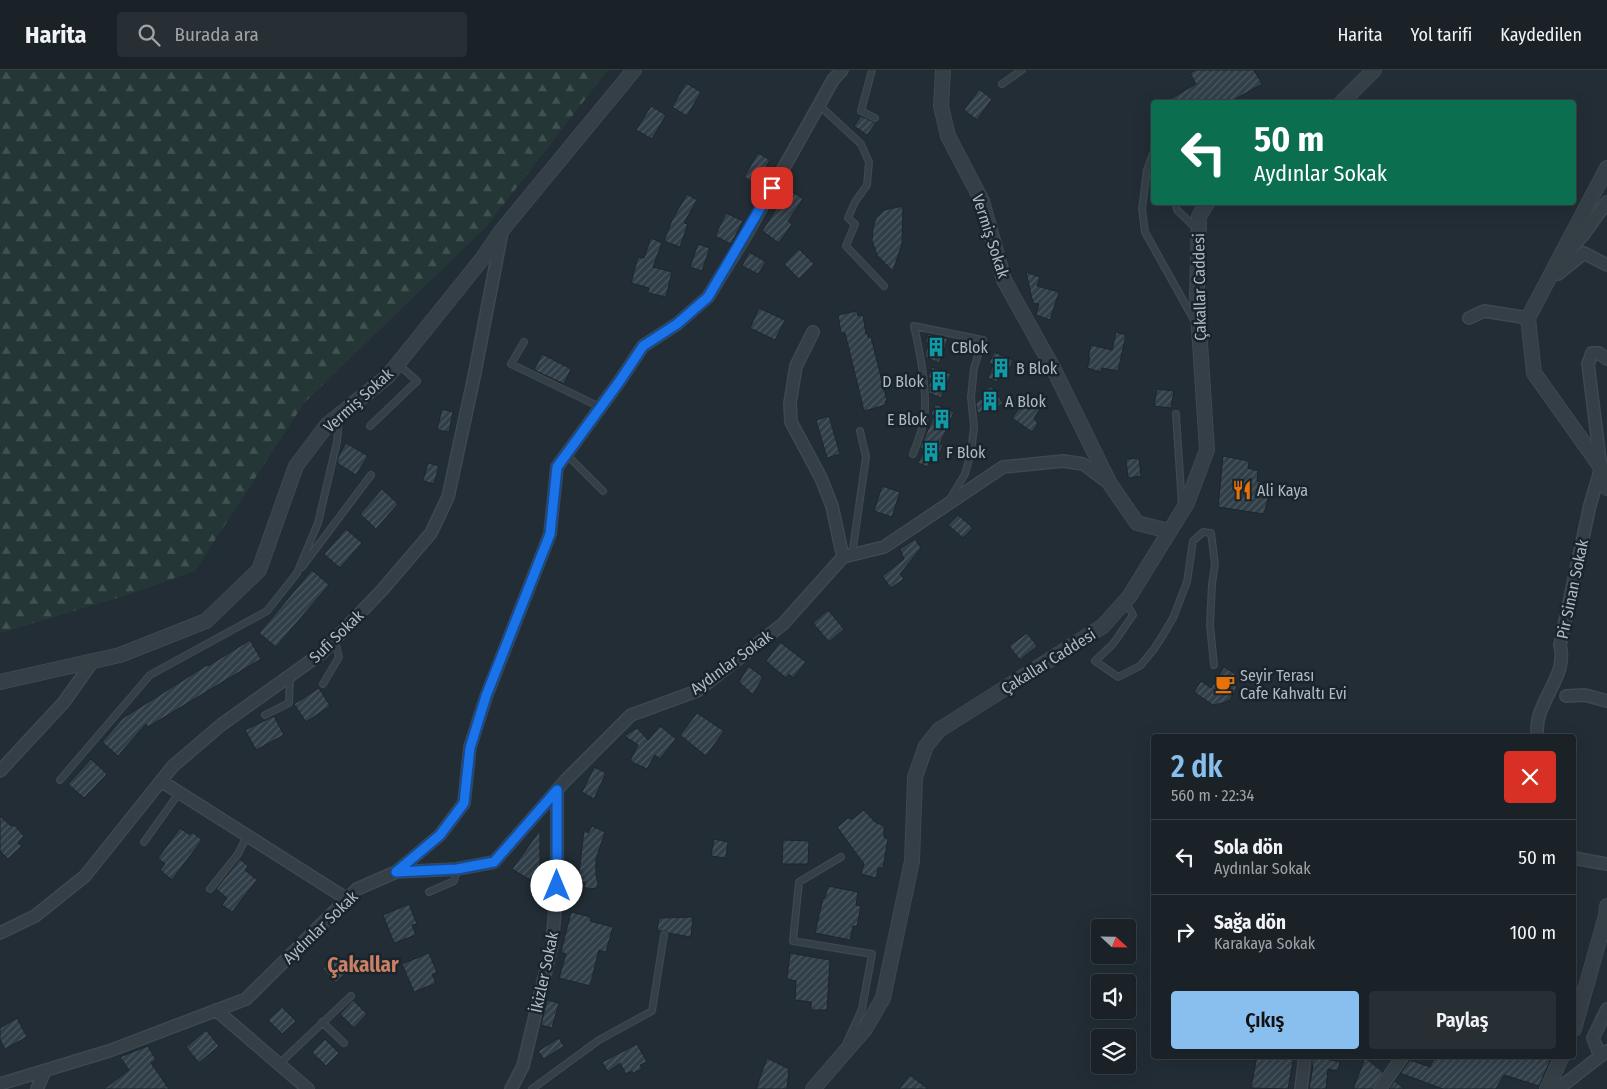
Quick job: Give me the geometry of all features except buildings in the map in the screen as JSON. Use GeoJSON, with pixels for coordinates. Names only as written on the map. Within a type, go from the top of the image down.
{"type":"FeatureCollection","features":[{"type":"Feature","properties":{"kind":"street","name":"Vermiş Sokak"},"geometry":{"type":"LineString","coordinates":[[0,682],[120,655],[206,621],[259,570],[296,466],[327,424],[388,376],[482,259],[502,230],[634,70]]}},
{"type":"Feature","properties":{"kind":"street"},"geometry":{"type":"LineString","coordinates":[[396,872],[440,835],[464,803],[470,748],[486,696],[550,534],[557,467],[643,346],[677,324],[708,297],[745,237],[818,105],[833,80],[842,70]]}},
{"type":"Feature","properties":{"kind":"street","name":"Vermiş Sokak"},"geometry":{"type":"LineString","coordinates":[[943,70],[941,106],[948,136],[982,201],[1004,280],[1054,370],[1110,484],[1137,523],[1169,531]]}},
{"type":"Feature","properties":{"kind":"street"},"geometry":{"type":"LineString","coordinates":[[1344,100],[1374,70]]}},
{"type":"Feature","properties":{"kind":"street"},"geometry":{"type":"LineString","coordinates":[[1601,468],[1534,373],[1528,318],[1550,273],[1607,168]]}},
{"type":"Feature","properties":{"kind":"street"},"geometry":{"type":"LineString","coordinates":[[1550,273],[1584,234],[1607,202]]}},
{"type":"Feature","properties":{"kind":"street","name":"Çakallar Caddesi"},"geometry":{"type":"LineString","coordinates":[[813,1089],[865,1029],[883,998],[912,861],[915,776],[926,746],[939,730],[1102,626],[1125,601],[1187,503],[1207,450],[1197,298],[1199,216],[1206,205]]}},
{"type":"Feature","properties":{"kind":"street","name":"Sufi Sokak"},"geometry":{"type":"LineString","coordinates":[[0,933],[35,916],[85,876],[173,766],[221,725],[323,652],[383,588],[431,532],[448,497],[474,377],[502,230]]}},
{"type":"Feature","properties":{"kind":"street"},"geometry":{"type":"LineString","coordinates":[[1550,273],[1558,274],[1584,254],[1607,265]]}},
{"type":"Feature","properties":{"kind":"street"},"geometry":{"type":"LineString","coordinates":[[1469,318],[1484,311],[1528,318]]}},
{"type":"Feature","properties":{"kind":"street"},"geometry":{"type":"LineString","coordinates":[[813,332],[796,366],[790,403],[791,422],[821,478],[832,506],[847,556],[884,547],[1003,467],[1063,461],[1083,464],[1110,484]]}},
{"type":"Feature","properties":{"kind":"street"},"geometry":{"type":"LineString","coordinates":[[1607,359],[1598,353],[1592,353],[1588,364],[1601,468],[1607,488]]}},
{"type":"Feature","properties":{"kind":"street","name":"Pir Sinan Sokak"},"geometry":{"type":"LineString","coordinates":[[1537,734],[1539,717],[1559,671],[1562,654],[1560,645],[1590,505],[1601,468]]}},
{"type":"Feature","properties":{"kind":"street","name":"Aydınlar Sokak"},"geometry":{"type":"LineString","coordinates":[[0,1084],[109,1051],[246,999],[357,889],[396,872],[457,869],[494,862],[557,790],[631,715],[697,691],[783,624],[847,556]]}},
{"type":"Feature","properties":{"kind":"street"},"geometry":{"type":"LineString","coordinates":[[0,771],[64,702],[92,661]]}},
{"type":"Feature","properties":{"kind":"street"},"geometry":{"type":"LineString","coordinates":[[1566,696],[1585,695],[1607,700]]}},
{"type":"Feature","properties":{"kind":"street"},"geometry":{"type":"LineString","coordinates":[[161,781],[347,899]]}},
{"type":"Feature","properties":{"kind":"street","name":"İkizler Sokak"},"geometry":{"type":"LineString","coordinates":[[511,1089],[523,1066],[552,945],[557,886],[557,790]]}},
{"type":"Feature","properties":{"kind":"street"},"geometry":{"type":"LineString","coordinates":[[1576,858],[1607,864]]}},
{"type":"Feature","properties":{"kind":"street"},"geometry":{"type":"LineString","coordinates":[[1576,1021],[1606,916],[1607,906]]}},
{"type":"Feature","properties":{"kind":"street"},"geometry":{"type":"LineString","coordinates":[[1558,1089],[1603,1054],[1593,1038],[1607,1009]]}},
{"type":"Feature","properties":{"kind":"street"},"geometry":{"type":"LineString","coordinates":[[216,1010],[308,1089]]}},
{"type":"Feature","properties":{"kind":"street"},"geometry":{"type":"LineString","coordinates":[[1301,1089],[1305,1059]]}},
{"type":"Feature","properties":{"kind":"street"},"geometry":{"type":"LineString","coordinates":[[1380,1089],[1401,1059]]}},
{"type":"Feature","properties":{"kind":"street"},"geometry":{"type":"LineString","coordinates":[[1547,1089],[1561,1059]]}},
{"type":"Feature","properties":{"kind":"street"},"geometry":{"type":"LineString","coordinates":[[37,1089],[45,1071]]}},
{"type":"Feature","properties":{"kind":"lane"},"geometry":{"type":"LineString","coordinates":[[872,70],[861,111],[875,118]]}},
{"type":"Feature","properties":{"kind":"lane"},"geometry":{"type":"LineString","coordinates":[[1002,84],[1022,70]]}},
{"type":"Feature","properties":{"kind":"lane"},"geometry":{"type":"LineString","coordinates":[[818,105],[861,144],[869,162],[867,185],[855,202],[848,218],[855,224],[846,246],[884,286]]}},
{"type":"Feature","properties":{"kind":"lane"},"geometry":{"type":"LineString","coordinates":[[1151,159],[1147,170],[1142,209],[1145,232],[1199,328]]}},
{"type":"Feature","properties":{"kind":"lane"},"geometry":{"type":"LineString","coordinates":[[1176,205],[1177,210],[1198,231]]}},
{"type":"Feature","properties":{"kind":"lane"},"geometry":{"type":"LineString","coordinates":[[913,454],[924,423],[925,400],[920,350],[914,326],[983,340],[974,368],[971,397],[974,427],[971,452],[965,474],[947,505]]}},
{"type":"Feature","properties":{"kind":"lane"},"geometry":{"type":"LineString","coordinates":[[524,342],[511,364],[600,408]]}},
{"type":"Feature","properties":{"kind":"lane"},"geometry":{"type":"LineString","coordinates":[[370,426],[417,381],[397,364]]}},
{"type":"Feature","properties":{"kind":"lane"},"geometry":{"type":"LineString","coordinates":[[1176,414],[1182,511]]}},
{"type":"Feature","properties":{"kind":"lane"},"geometry":{"type":"LineString","coordinates":[[297,573],[318,523],[337,442],[339,415]]}},
{"type":"Feature","properties":{"kind":"lane"},"geometry":{"type":"LineString","coordinates":[[847,556],[866,457],[860,431]]}},
{"type":"Feature","properties":{"kind":"lane"},"geometry":{"type":"LineString","coordinates":[[566,454],[603,491]]}},
{"type":"Feature","properties":{"kind":"lane"},"geometry":{"type":"LineString","coordinates":[[60,780],[150,674],[267,612],[371,475]]}},
{"type":"Feature","properties":{"kind":"lane"},"geometry":{"type":"LineString","coordinates":[[1125,601],[1133,615],[1113,644],[1095,661],[1118,677],[1140,666],[1154,649],[1173,618],[1187,582],[1193,541],[1202,532],[1211,533],[1215,564],[1210,625],[1214,665]]}},
{"type":"Feature","properties":{"kind":"lane"},"geometry":{"type":"LineString","coordinates":[[323,684],[339,657],[335,640]]}},
{"type":"Feature","properties":{"kind":"lane"},"geometry":{"type":"LineString","coordinates":[[265,715],[288,704],[290,676]]}},
{"type":"Feature","properties":{"kind":"lane"},"geometry":{"type":"LineString","coordinates":[[144,842],[179,793]]}},
{"type":"Feature","properties":{"kind":"lane"},"geometry":{"type":"LineString","coordinates":[[210,889],[238,854],[247,836]]}},
{"type":"Feature","properties":{"kind":"lane"},"geometry":{"type":"LineString","coordinates":[[841,857],[799,882],[793,941],[872,954],[862,1009],[841,1056]]}},
{"type":"Feature","properties":{"kind":"lane"},"geometry":{"type":"LineString","coordinates":[[429,892],[454,881],[457,869]]}},
{"type":"Feature","properties":{"kind":"lane"},"geometry":{"type":"LineString","coordinates":[[532,1089],[599,1040],[652,1011],[664,935]]}},
{"type":"Feature","properties":{"kind":"lane"},"geometry":{"type":"LineString","coordinates":[[279,1064],[351,996]]}},
{"type":"Feature","properties":{"kind":"lane"},"geometry":{"type":"LineString","coordinates":[[322,1022],[344,1043]]}},
{"type":"Feature","properties":{"kind":"green space"},"geometry":{"type":"Polygon","coordinates":[[[0,70],[608,70],[486,227],[304,403],[195,571],[121,597],[0,633],[0,70]]]}},
{"type":"Feature","properties":{"kind":"place","name":"CBlok"},"geometry":{"type":"Point","coordinates":[936,347]}},
{"type":"Feature","properties":{"kind":"place","name":"B Blok"},"geometry":{"type":"Point","coordinates":[1001,368]}},
{"type":"Feature","properties":{"kind":"place","name":"D Blok"},"geometry":{"type":"Point","coordinates":[939,381]}},
{"type":"Feature","properties":{"kind":"place","name":"A Blok"},"geometry":{"type":"Point","coordinates":[990,401]}},
{"type":"Feature","properties":{"kind":"place","name":"E Blok"},"geometry":{"type":"Point","coordinates":[942,419]}},
{"type":"Feature","properties":{"kind":"place","name":"F Blok"},"geometry":{"type":"Point","coordinates":[931,452]}},
{"type":"Feature","properties":{"kind":"place","name":"Ali Kaya"},"geometry":{"type":"Point","coordinates":[1242,490]}},
{"type":"Feature","properties":{"kind":"place","name":"Seyir Terası Cafe Kahvaltı Evi"},"geometry":{"type":"Point","coordinates":[1225,684]}},
{"type":"Feature","properties":{"kind":"district","name":"Çakallar"},"geometry":{"type":"Point","coordinates":[363,965]}},
{"type":"Feature","properties":{"kind":"route"},"geometry":{"type":"LineString","coordinates":[[557,886],[557,790],[494,862],[457,869],[396,872],[440,835],[464,803],[470,748],[486,696],[550,534],[557,467],[643,346],[677,324],[708,297],[745,237],[772,188]]}}]}
